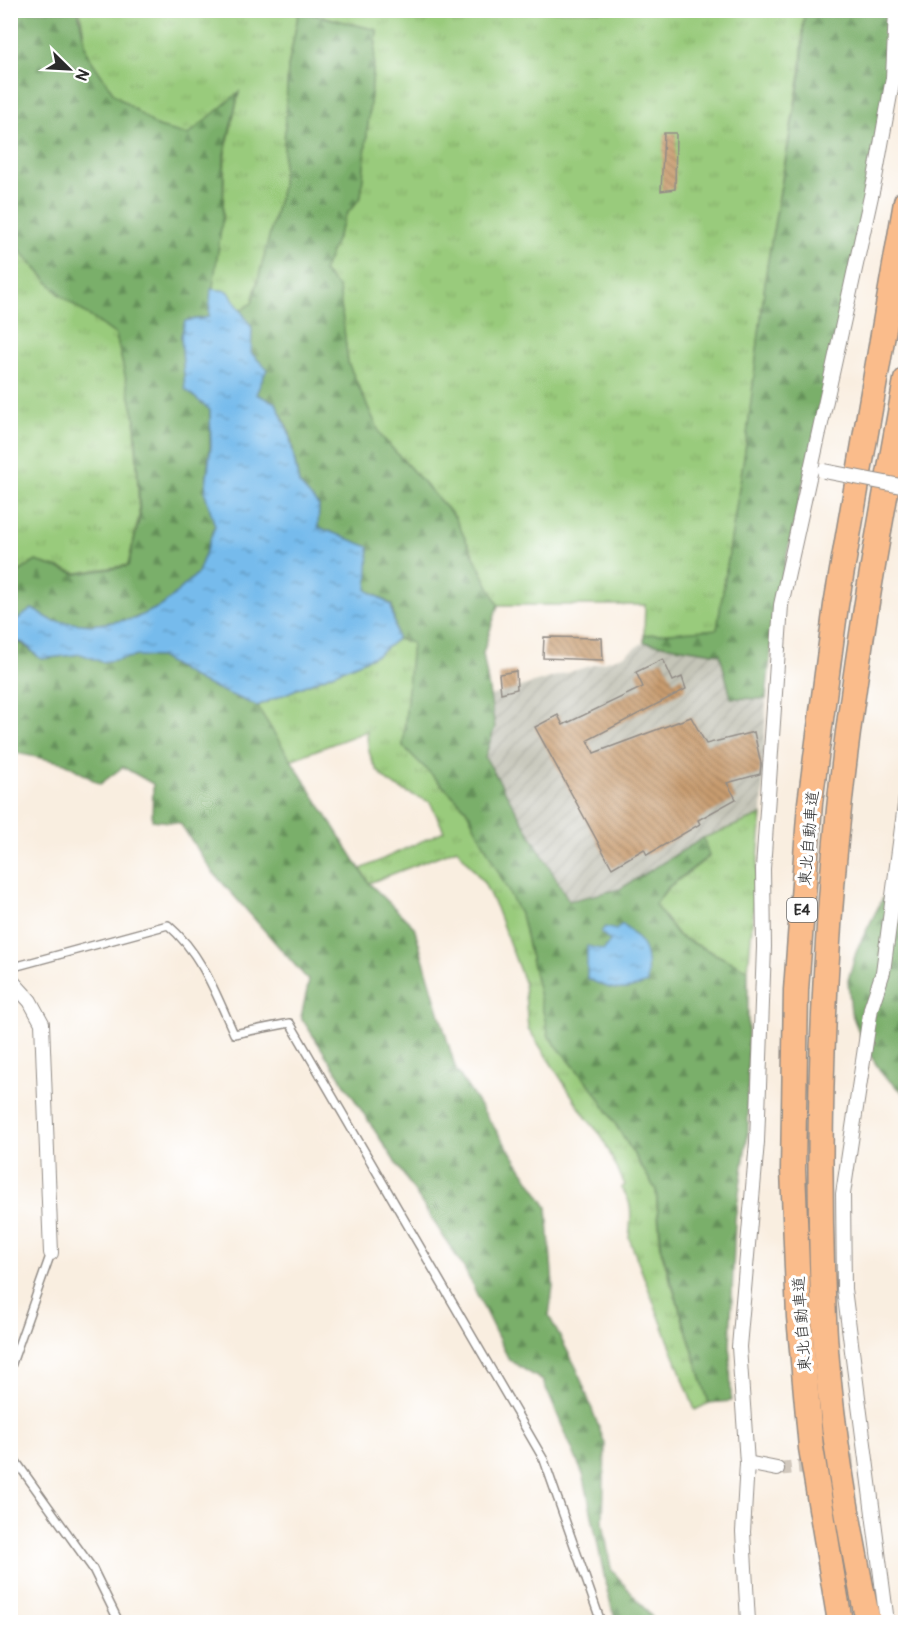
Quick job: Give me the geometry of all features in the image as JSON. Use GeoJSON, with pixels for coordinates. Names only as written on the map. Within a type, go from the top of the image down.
{"type":"FeatureCollection","features":[{"type":"Feature","properties":{"kind":"highway","name":"東北自動車道"},"geometry":{"type":"LineString","coordinates":[[840,1623],[811,1448],[799,1317],[793,1170],[796,990],[810,803],[836,606],[906,202]]}},
{"type":"Feature","properties":{"kind":"highway","name":"東北自動車道"},"geometry":{"type":"LineString","coordinates":[[868,1623],[838,1447],[824,1320],[821,1170],[825,994],[839,808],[859,656],[906,380]]}},
{"type":"Feature","properties":{"kind":"street"},"geometry":{"type":"LineString","coordinates":[[748,1623],[743,1532],[747,1463],[739,1347],[757,1142],[764,946],[763,868],[771,762],[772,703],[781,605],[802,502],[818,468],[893,78],[896,10]]}},
{"type":"Feature","properties":{"kind":"street"},"geometry":{"type":"LineString","coordinates":[[818,468],[906,487]]}},
{"type":"Feature","properties":{"kind":"street"},"geometry":{"type":"LineString","coordinates":[[887,1623],[862,1462],[844,1289],[843,1194],[871,1008],[883,972],[906,797]]}},
{"type":"Feature","properties":{"kind":"street"},"geometry":{"type":"LineString","coordinates":[[10,979],[30,1001],[42,1023],[46,1063],[51,1253]]}},
{"type":"Feature","properties":{"kind":"street"},"geometry":{"type":"LineString","coordinates":[[747,1463],[777,1469]]}},
{"type":"Feature","properties":{"kind":"lane"},"geometry":{"type":"LineString","coordinates":[[10,968],[168,925],[188,942],[205,969],[234,1034],[290,1023],[544,1460],[601,1623]]}},
{"type":"Feature","properties":{"kind":"lane"},"geometry":{"type":"LineString","coordinates":[[10,1368],[51,1253]]}},
{"type":"Feature","properties":{"kind":"lane"},"geometry":{"type":"LineString","coordinates":[[10,1453],[93,1569],[119,1623]]}},
{"type":"Feature","properties":{"kind":"shaded area"},"geometry":{"type":"Polygon","coordinates":[[[644,642],[720,654],[731,698],[766,699],[762,815],[703,838],[620,889],[569,901],[485,757],[495,727],[490,696],[623,656],[644,642]]]}},
{"type":"Feature","properties":{"kind":"green space"},"geometry":{"type":"Polygon","coordinates":[[[11,11],[78,11],[87,54],[114,94],[158,127],[188,135],[239,92],[224,154],[223,214],[209,317],[185,321],[181,336],[185,389],[210,410],[210,446],[205,493],[215,526],[198,573],[163,605],[133,619],[91,625],[53,621],[32,609],[11,624],[11,577],[36,561],[77,574],[128,566],[140,516],[135,419],[116,335],[60,295],[11,240],[11,11]]]}},
{"type":"Feature","properties":{"kind":"green space"},"geometry":{"type":"Polygon","coordinates":[[[80,11],[299,11],[288,67],[282,187],[252,304],[240,311],[228,291],[211,289],[223,214],[225,154],[239,93],[188,135],[158,127],[114,94],[87,54],[80,11]]]}},
{"type":"Feature","properties":{"kind":"green space"},"geometry":{"type":"Polygon","coordinates":[[[299,11],[377,30],[361,197],[346,215],[323,272],[339,288],[348,363],[381,436],[454,516],[498,605],[483,653],[495,727],[485,757],[569,901],[620,889],[703,838],[709,856],[667,888],[655,905],[678,936],[748,970],[748,1132],[735,1220],[730,1346],[731,1401],[709,1403],[662,1251],[656,1190],[595,1091],[549,1037],[522,918],[466,809],[403,746],[412,643],[397,639],[392,605],[367,590],[368,547],[318,527],[319,506],[299,484],[290,433],[276,403],[256,394],[267,369],[251,353],[252,328],[240,311],[252,303],[282,187],[288,67],[299,11]]]}},
{"type":"Feature","properties":{"kind":"green space"},"geometry":{"type":"Polygon","coordinates":[[[302,11],[804,11],[801,68],[767,266],[746,444],[717,630],[644,635],[645,605],[498,605],[454,516],[381,436],[348,363],[339,288],[323,272],[346,215],[361,197],[377,30],[302,11]]]}},
{"type":"Feature","properties":{"kind":"green space"},"geometry":{"type":"Polygon","coordinates":[[[804,11],[892,11],[889,76],[858,241],[776,603],[766,699],[731,698],[720,654],[644,642],[644,635],[717,629],[746,444],[767,266],[802,68],[804,11]]]}},
{"type":"Feature","properties":{"kind":"green space"},"geometry":{"type":"Polygon","coordinates":[[[10,240],[60,295],[116,335],[135,419],[139,516],[128,565],[77,573],[36,561],[11,577],[10,240]]]}},
{"type":"Feature","properties":{"kind":"green space"},"geometry":{"type":"Polygon","coordinates":[[[10,639],[22,644],[41,659],[81,654],[102,662],[138,656],[160,657],[199,681],[257,706],[369,883],[414,927],[456,1070],[547,1207],[553,1286],[549,1316],[577,1369],[605,1444],[603,1522],[611,1569],[656,1622],[616,1622],[607,1590],[584,1477],[543,1381],[509,1360],[464,1268],[301,1017],[309,981],[212,871],[180,823],[152,820],[153,784],[123,767],[100,784],[65,763],[11,752],[10,639]]]}},
{"type":"Feature","properties":{"kind":"green space"},"geometry":{"type":"Polygon","coordinates":[[[397,639],[412,643],[403,746],[466,809],[522,918],[549,1037],[595,1091],[656,1190],[661,1251],[709,1403],[695,1410],[629,1238],[630,1205],[621,1188],[625,1185],[601,1135],[587,1119],[528,1028],[524,982],[484,883],[457,849],[369,883],[361,869],[444,831],[430,802],[404,791],[384,778],[371,759],[367,731],[290,760],[257,706],[377,655],[397,639]]]}},
{"type":"Feature","properties":{"kind":"green space"},"geometry":{"type":"Polygon","coordinates":[[[762,815],[748,970],[679,936],[655,905],[668,888],[709,857],[703,838],[762,815]]]}},
{"type":"Feature","properties":{"kind":"green space"},"geometry":{"type":"Polygon","coordinates":[[[905,861],[905,1094],[883,1075],[865,1047],[851,1012],[848,980],[857,949],[894,876],[905,861]]]}},
{"type":"Feature","properties":{"kind":"water"},"geometry":{"type":"Polygon","coordinates":[[[211,289],[228,291],[252,328],[251,353],[267,369],[256,394],[276,403],[289,433],[299,484],[319,506],[318,527],[369,547],[367,590],[391,605],[397,639],[377,655],[257,706],[199,681],[160,657],[138,656],[102,662],[81,654],[41,659],[23,643],[11,639],[11,624],[32,609],[53,621],[91,625],[134,619],[163,605],[198,573],[215,526],[205,493],[211,446],[210,410],[185,389],[181,336],[185,321],[209,317],[211,289]]]}},
{"type":"Feature","properties":{"kind":"water"},"geometry":{"type":"Polygon","coordinates":[[[622,924],[637,938],[645,950],[647,983],[617,989],[603,986],[587,978],[587,946],[604,950],[610,941],[601,932],[605,927],[616,930],[622,924]]]}},
{"type":"Feature","properties":{"kind":"building"},"geometry":{"type":"Polygon","coordinates":[[[664,133],[676,133],[675,189],[661,191],[664,133]]]}},
{"type":"Feature","properties":{"kind":"building"},"geometry":{"type":"Polygon","coordinates":[[[544,637],[602,638],[603,660],[543,658],[544,637]]]}},
{"type":"Feature","properties":{"kind":"building"},"geometry":{"type":"Polygon","coordinates":[[[663,659],[673,681],[682,677],[686,689],[588,740],[594,753],[691,717],[706,744],[754,732],[761,764],[760,774],[727,783],[736,799],[698,820],[700,824],[647,855],[644,849],[612,868],[535,727],[558,715],[563,725],[643,687],[636,672],[663,659]]]}},
{"type":"Feature","properties":{"kind":"building"},"geometry":{"type":"Polygon","coordinates":[[[516,671],[517,689],[501,693],[499,674],[516,671]]]}},
{"type":"Feature","properties":{"kind":"tunnel"},"geometry":{"type":"LineString","coordinates":[[777,1469],[856,1461]]}}]}
